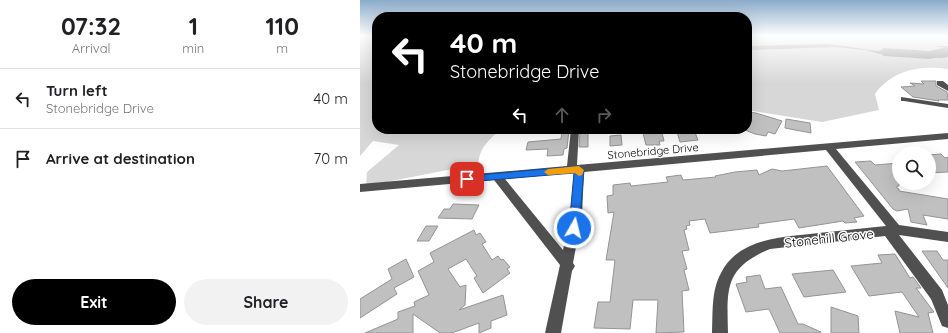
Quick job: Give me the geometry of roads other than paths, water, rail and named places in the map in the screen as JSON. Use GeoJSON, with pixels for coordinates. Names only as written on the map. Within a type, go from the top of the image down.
{"type":"FeatureCollection","features":[{"type":"Feature","properties":{"kind":"street"},"geometry":{"type":"LineString","coordinates":[[948,82],[940,83],[948,89]]}},
{"type":"Feature","properties":{"kind":"street"},"geometry":{"type":"LineString","coordinates":[[904,99],[948,106]]}},
{"type":"Feature","properties":{"kind":"street"},"geometry":{"type":"LineString","coordinates":[[553,333],[568,266],[576,215],[575,134]]}},
{"type":"Feature","properties":{"kind":"street","name":"Stonebridge Drive"},"geometry":{"type":"LineString","coordinates":[[360,188],[948,136]]}},
{"type":"Feature","properties":{"kind":"street","name":"Stonehill Grove"},"geometry":{"type":"LineString","coordinates":[[829,147],[892,231]]}},
{"type":"Feature","properties":{"kind":"street"},"geometry":{"type":"LineString","coordinates":[[497,176],[568,266]]}},
{"type":"Feature","properties":{"kind":"street"},"geometry":{"type":"LineString","coordinates":[[892,231],[948,237]]}},
{"type":"Feature","properties":{"kind":"street"},"geometry":{"type":"LineString","coordinates":[[892,231],[937,295],[947,321]]}},
{"type":"Feature","properties":{"kind":"street","name":"Stonehill Grove"},"geometry":{"type":"LineString","coordinates":[[720,333],[722,283],[730,267],[739,257],[754,249],[769,244],[892,231]]}},
{"type":"Feature","properties":{"kind":"waterway"},"geometry":{"type":"LineString","coordinates":[[884,52],[929,55],[945,52]]}}]}
